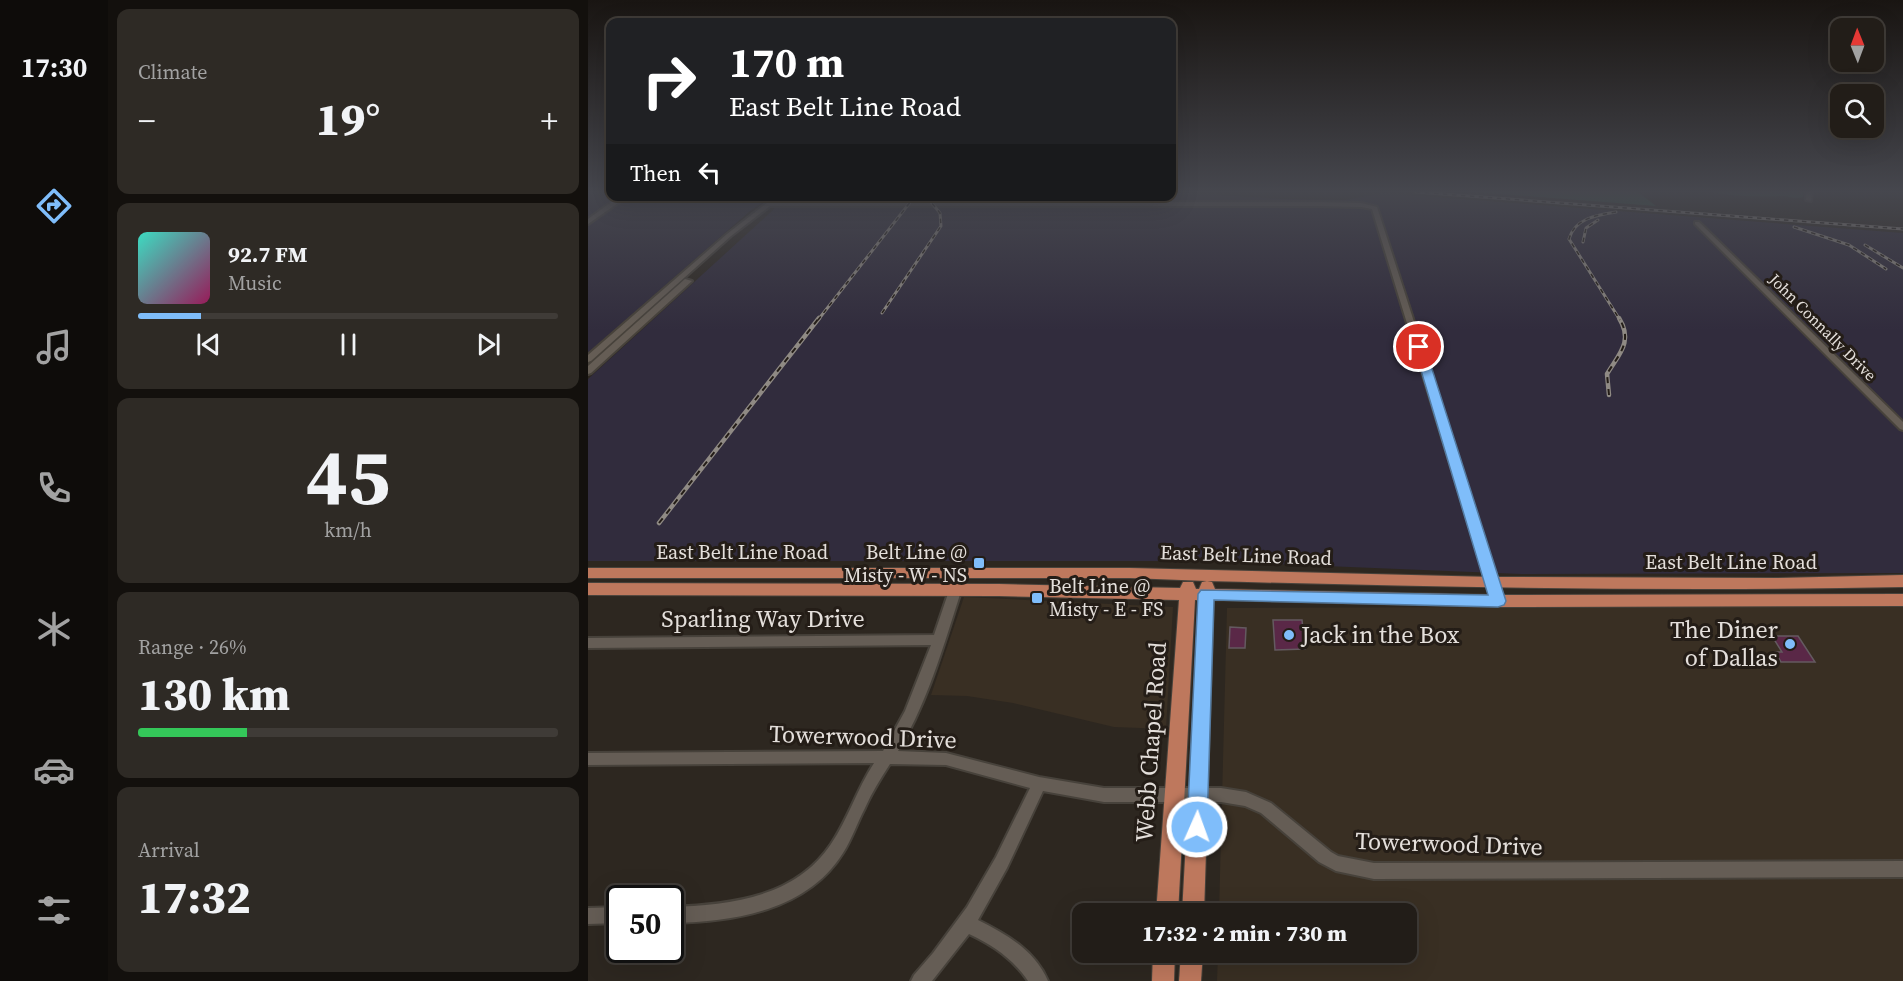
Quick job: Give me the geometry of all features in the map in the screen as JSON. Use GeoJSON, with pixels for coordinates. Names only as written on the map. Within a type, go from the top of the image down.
{"type":"FeatureCollection","features":[{"type":"Feature","properties":{"kind":"main road","name":"East Belt Line Road"},"geometry":{"type":"LineString","coordinates":[[588,573],[1190,574],[1492,583],[1775,584],[1903,581]]}},
{"type":"Feature","properties":{"kind":"main road"},"geometry":{"type":"LineString","coordinates":[[642,589],[654,573]]}},
{"type":"Feature","properties":{"kind":"main road","name":"Webb Chapel Road"},"geometry":{"type":"LineString","coordinates":[[1168,903],[1190,574]]}},
{"type":"Feature","properties":{"kind":"main road"},"geometry":{"type":"LineString","coordinates":[[1194,903],[1208,575]]}},
{"type":"Feature","properties":{"kind":"main road"},"geometry":{"type":"LineString","coordinates":[[1775,584],[1785,599]]}},
{"type":"Feature","properties":{"kind":"main road","name":"East Belt Line Road"},"geometry":{"type":"LineString","coordinates":[[588,590],[955,589],[1498,601],[1903,600]]}},
{"type":"Feature","properties":{"kind":"main road"},"geometry":{"type":"LineString","coordinates":[[1184,650],[1204,649]]}},
{"type":"Feature","properties":{"kind":"main road"},"geometry":{"type":"LineString","coordinates":[[1163,981],[1164,963]]}},
{"type":"Feature","properties":{"kind":"main road"},"geometry":{"type":"LineString","coordinates":[[1190,981],[1191,963]]}},
{"type":"Feature","properties":{"kind":"street"},"geometry":{"type":"LineString","coordinates":[[588,359],[726,238]]}},
{"type":"Feature","properties":{"kind":"street"},"geometry":{"type":"LineString","coordinates":[[588,371],[736,238]]}},
{"type":"Feature","properties":{"kind":"street"},"geometry":{"type":"LineString","coordinates":[[1385,238],[1498,601]]}},
{"type":"Feature","properties":{"kind":"street","name":"John Connally Drive"},"geometry":{"type":"LineString","coordinates":[[1712,238],[1903,427]]}},
{"type":"Feature","properties":{"kind":"street"},"geometry":{"type":"LineString","coordinates":[[719,244],[729,244]]}},
{"type":"Feature","properties":{"kind":"street"},"geometry":{"type":"LineString","coordinates":[[643,311],[655,311]]}},
{"type":"Feature","properties":{"kind":"street"},"geometry":{"type":"LineString","coordinates":[[684,914],[732,912],[772,901],[813,875],[832,856],[865,792],[904,729],[938,640],[960,573]]}},
{"type":"Feature","properties":{"kind":"street","name":"Sparling Way Drive"},"geometry":{"type":"LineString","coordinates":[[588,643],[938,640]]}},
{"type":"Feature","properties":{"kind":"street","name":"Towerwood Drive"},"geometry":{"type":"LineString","coordinates":[[588,759],[888,757],[946,759],[1040,784],[1104,795],[1199,794],[1246,799],[1266,808],[1325,857],[1336,863],[1374,871],[1903,869]]}},
{"type":"Feature","properties":{"kind":"street"},"geometry":{"type":"LineString","coordinates":[[920,981],[967,924],[1003,862],[1040,784]]}},
{"type":"Feature","properties":{"kind":"street"},"geometry":{"type":"LineString","coordinates":[[588,916],[606,915]]}},
{"type":"Feature","properties":{"kind":"street"},"geometry":{"type":"LineString","coordinates":[[967,924],[1006,942],[1023,958],[1039,981]]}},
{"type":"Feature","properties":{"kind":"shaded area"},"geometry":{"type":"Polygon","coordinates":[[[588,238],[719,238],[588,353],[588,238]]]}},
{"type":"Feature","properties":{"kind":"shaded area"},"geometry":{"type":"Polygon","coordinates":[[[743,238],[1903,238],[1903,573],[1521,574],[1204,561],[588,561],[588,379],[743,238]]]}},
{"type":"Feature","properties":{"kind":"shaded area"},"geometry":{"type":"Polygon","coordinates":[[[964,597],[1173,607],[1166,729],[1114,727],[1013,703],[967,696],[931,695],[964,597]]]}},
{"type":"Feature","properties":{"kind":"shaded area"},"geometry":{"type":"Polygon","coordinates":[[[1903,606],[1903,981],[1217,981],[1218,963],[1417,963],[1417,903],[1219,903],[1227,608],[1903,606]]]}},
{"type":"Feature","properties":{"kind":"building","name":"Jack in the Box"},"geometry":{"type":"Polygon","coordinates":[[[1273,620],[1302,620],[1305,649],[1275,650],[1273,620]]]}},
{"type":"Feature","properties":{"kind":"building"},"geometry":{"type":"Polygon","coordinates":[[[1230,627],[1246,628],[1245,648],[1229,648],[1230,627]]]}},
{"type":"Feature","properties":{"kind":"building","name":"The Diner of Dallas"},"geometry":{"type":"Polygon","coordinates":[[[1772,636],[1798,636],[1815,662],[1781,662],[1775,652],[1782,652],[1772,636]]]}},
{"type":"Feature","properties":{"kind":"railway"},"geometry":{"type":"LineString","coordinates":[[818,320],[882,238]]}},
{"type":"Feature","properties":{"kind":"railway"},"geometry":{"type":"LineString","coordinates":[[882,313],[933,238]]}},
{"type":"Feature","properties":{"kind":"railway"},"geometry":{"type":"LineString","coordinates":[[1570,238],[1620,319]]}},
{"type":"Feature","properties":{"kind":"railway"},"geometry":{"type":"LineString","coordinates":[[1583,242],[1584,238]]}},
{"type":"Feature","properties":{"kind":"railway"},"geometry":{"type":"LineString","coordinates":[[1827,238],[1849,245],[1886,269]]}},
{"type":"Feature","properties":{"kind":"railway"},"geometry":{"type":"LineString","coordinates":[[1865,245],[1903,268]]}},
{"type":"Feature","properties":{"kind":"railway"},"geometry":{"type":"LineString","coordinates":[[659,523],[819,318]]}},
{"type":"Feature","properties":{"kind":"railway"},"geometry":{"type":"LineString","coordinates":[[1609,395],[1607,374],[1620,354],[1625,341],[1620,319]]}},
{"type":"Feature","properties":{"kind":"place","name":"Belt Line @ Misty - W - NS"},"geometry":{"type":"Point","coordinates":[979,563]}},
{"type":"Feature","properties":{"kind":"place","name":"Belt Line @ Misty - E - FS"},"geometry":{"type":"Point","coordinates":[1037,598]}},
{"type":"Feature","properties":{"kind":"place","name":"Jack in the Box"},"geometry":{"type":"Point","coordinates":[1289,635]}},
{"type":"Feature","properties":{"kind":"place","name":"The Diner of Dallas"},"geometry":{"type":"Point","coordinates":[1790,644]}},
{"type":"Feature","properties":{"kind":"route"},"geometry":{"type":"LineString","coordinates":[[1197,827],[1206,594],[1498,601],[1419,347]]}}]}
